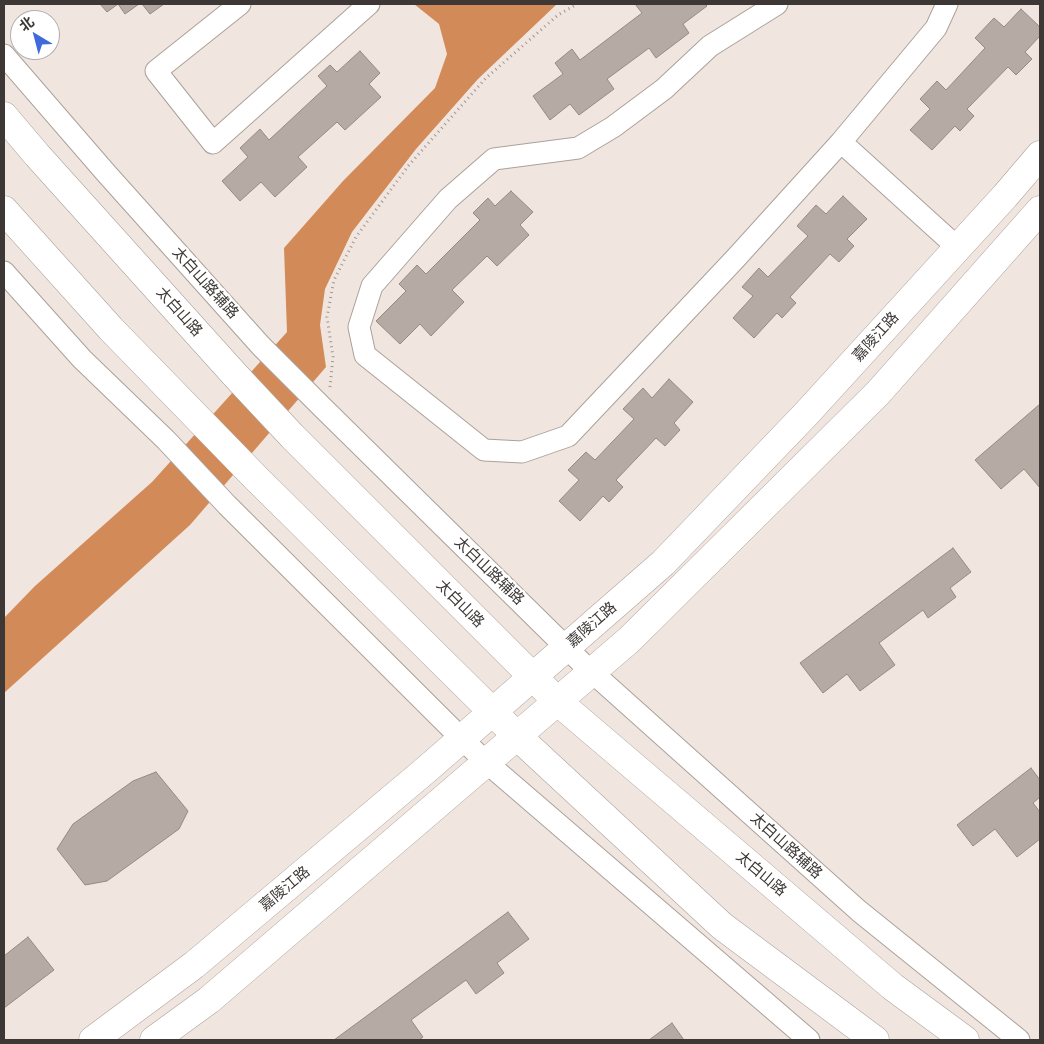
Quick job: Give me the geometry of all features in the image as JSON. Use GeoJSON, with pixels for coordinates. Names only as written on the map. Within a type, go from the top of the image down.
{"type":"FeatureCollection","features":[{"type":"Feature","properties":{"kind":"main road","name":"太白山路"},"geometry":{"type":"LineString","coordinates":[[4,116],[37,156],[292,436],[532,676],[558,701],[893,987],[964,1040]]}},
{"type":"Feature","properties":{"kind":"main road","name":"嘉陵江路"},"geometry":{"type":"LineString","coordinates":[[92,1040],[194,965],[462,738],[670,556],[806,414],[958,248],[1040,155]]}},
{"type":"Feature","properties":{"kind":"main road"},"geometry":{"type":"LineString","coordinates":[[4,210],[111,329],[256,478],[517,736],[722,926],[875,1040]]}},
{"type":"Feature","properties":{"kind":"main road"},"geometry":{"type":"LineString","coordinates":[[154,1040],[209,1000],[629,640],[878,393],[1040,210]]}},
{"type":"Feature","properties":{"kind":"street"},"geometry":{"type":"LineString","coordinates":[[240,4],[156,71],[212,143],[370,4]]}},
{"type":"Feature","properties":{"kind":"street"},"geometry":{"type":"LineString","coordinates":[[777,4],[710,46],[664,89],[613,127],[578,148],[494,159],[448,198],[372,286],[359,327],[365,355],[484,450],[522,452],[568,436],[735,259],[840,142],[936,28],[947,4]]}},
{"type":"Feature","properties":{"kind":"street","name":"太白山路辅路"},"geometry":{"type":"LineString","coordinates":[[4,55],[106,173],[261,346],[566,647],[859,911],[1019,1040]]}},
{"type":"Feature","properties":{"kind":"street"},"geometry":{"type":"LineString","coordinates":[[840,142],[958,248]]}},
{"type":"Feature","properties":{"kind":"street"},"geometry":{"type":"LineString","coordinates":[[4,272],[82,359],[166,440],[227,505],[486,762],[809,1040]]}},
{"type":"Feature","properties":{"kind":"path"},"geometry":{"type":"LineString","coordinates":[[324,410],[333,357],[327,317],[334,280],[356,237],[410,165],[486,78],[558,16],[576,4]]}},
{"type":"Feature","properties":{"kind":"shaded area"},"geometry":{"type":"Polygon","coordinates":[[[414,4],[557,4],[478,79],[416,149],[352,232],[325,289],[320,325],[326,367],[190,525],[4,693],[4,618],[35,586],[152,482],[287,332],[284,248],[343,181],[435,88],[447,54],[439,24],[414,4]]]}},
{"type":"Feature","properties":{"kind":"building"},"geometry":{"type":"Polygon","coordinates":[[[100,4],[118,4],[107,12],[100,4]]]}},
{"type":"Feature","properties":{"kind":"building"},"geometry":{"type":"Polygon","coordinates":[[[118,4],[139,4],[125,14],[118,4]]]}},
{"type":"Feature","properties":{"kind":"building"},"geometry":{"type":"Polygon","coordinates":[[[142,4],[164,4],[150,14],[142,4]]]}},
{"type":"Feature","properties":{"kind":"building"},"geometry":{"type":"Polygon","coordinates":[[[635,4],[705,4],[707,6],[683,24],[689,33],[656,58],[649,48],[607,79],[614,89],[579,115],[570,104],[550,120],[533,96],[563,74],[555,63],[572,49],[580,60],[642,13],[635,4]]]}},
{"type":"Feature","properties":{"kind":"building"},"geometry":{"type":"Polygon","coordinates":[[[1021,9],[1040,27],[1040,36],[1025,52],[1032,59],[1016,75],[1008,67],[967,109],[974,116],[960,131],[955,126],[932,150],[910,130],[930,109],[920,99],[937,81],[946,90],[985,48],[975,38],[994,18],[1004,27],[1021,9]]]}},
{"type":"Feature","properties":{"kind":"building"},"geometry":{"type":"Polygon","coordinates":[[[360,51],[380,73],[369,84],[381,97],[345,130],[337,122],[298,157],[307,167],[275,197],[261,182],[240,201],[222,181],[248,157],[240,148],[260,129],[269,140],[327,86],[318,76],[330,65],[337,72],[360,51]]]}},
{"type":"Feature","properties":{"kind":"building"},"geometry":{"type":"Polygon","coordinates":[[[511,191],[533,212],[520,225],[529,235],[497,266],[487,256],[452,290],[464,302],[431,336],[420,324],[400,344],[376,321],[406,291],[399,284],[417,265],[426,274],[480,220],[473,213],[488,198],[495,206],[511,191]]]}},
{"type":"Feature","properties":{"kind":"building"},"geometry":{"type":"Polygon","coordinates":[[[843,196],[867,219],[847,239],[854,246],[839,262],[830,254],[790,297],[796,303],[782,318],[777,313],[754,338],[733,318],[753,296],[742,287],[759,268],[768,277],[808,236],[797,226],[816,205],[826,214],[843,196]]]}},
{"type":"Feature","properties":{"kind":"building"},"geometry":{"type":"Polygon","coordinates":[[[669,379],[693,402],[674,423],[680,430],[665,446],[656,438],[616,480],[623,487],[609,502],[603,496],[580,521],[559,501],[579,480],[568,470],[586,452],[595,460],[634,419],[623,409],[643,388],[652,398],[669,379]]]}},
{"type":"Feature","properties":{"kind":"building"},"geometry":{"type":"Polygon","coordinates":[[[1040,404],[1040,488],[1024,469],[1001,489],[975,460],[1040,404]]]}},
{"type":"Feature","properties":{"kind":"building"},"geometry":{"type":"Polygon","coordinates":[[[953,548],[971,572],[950,588],[956,597],[928,618],[923,610],[879,643],[895,665],[860,691],[847,674],[823,693],[800,663],[953,548]]]}},
{"type":"Feature","properties":{"kind":"building"},"geometry":{"type":"Polygon","coordinates":[[[1031,768],[1040,780],[1040,797],[1033,803],[1040,812],[1040,839],[1017,857],[995,829],[973,846],[957,825],[1031,768]]]}},
{"type":"Feature","properties":{"kind":"building"},"geometry":{"type":"Polygon","coordinates":[[[156,772],[188,811],[179,829],[107,881],[85,885],[57,849],[73,824],[133,781],[156,772]]]}},
{"type":"Feature","properties":{"kind":"building"},"geometry":{"type":"Polygon","coordinates":[[[508,912],[529,939],[497,963],[504,973],[476,994],[466,980],[411,1020],[423,1037],[419,1040],[334,1040],[508,912]]]}},
{"type":"Feature","properties":{"kind":"building"},"geometry":{"type":"Polygon","coordinates":[[[28,937],[54,970],[4,1008],[4,956],[28,937]]]}},
{"type":"Feature","properties":{"kind":"building"},"geometry":{"type":"Polygon","coordinates":[[[672,1023],[684,1040],[649,1040],[672,1023]]]}}]}
